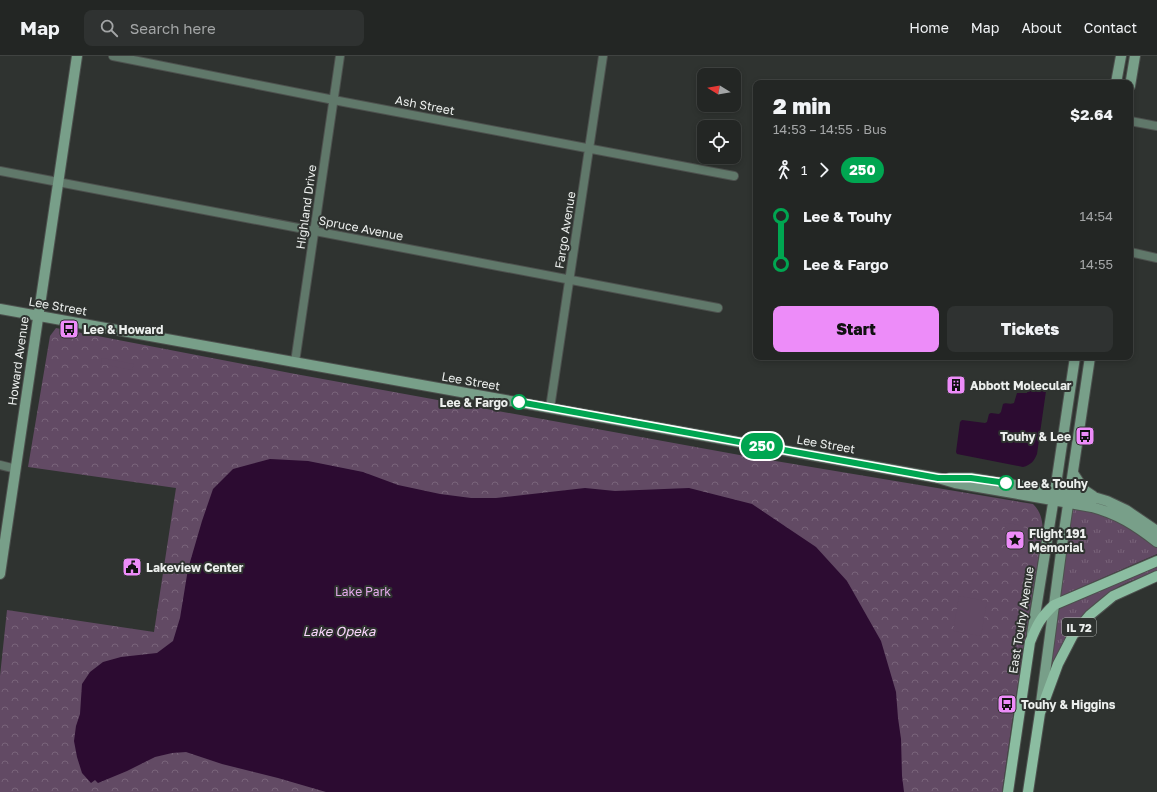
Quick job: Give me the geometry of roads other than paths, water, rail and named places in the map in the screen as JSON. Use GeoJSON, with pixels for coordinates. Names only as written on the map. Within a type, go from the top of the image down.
{"type":"FeatureCollection","features":[{"type":"Feature","properties":{"kind":"main road","name":"Howard Avenue"},"geometry":{"type":"LineString","coordinates":[[0,574],[77,56]]}},
{"type":"Feature","properties":{"kind":"main road"},"geometry":{"type":"LineString","coordinates":[[1116,80],[1120,56]]}},
{"type":"Feature","properties":{"kind":"main road"},"geometry":{"type":"LineString","coordinates":[[1131,80],[1135,56]]}},
{"type":"Feature","properties":{"kind":"main road","name":"Lee Street"},"geometry":{"type":"LineString","coordinates":[[0,309],[938,478],[971,478],[1054,496],[1069,498],[1097,498],[1126,510],[1157,531]]}},
{"type":"Feature","properties":{"kind":"main road","name":"East Touhy Avenue"},"geometry":{"type":"LineString","coordinates":[[1008,792],[1075,360]]}},
{"type":"Feature","properties":{"kind":"main road"},"geometry":{"type":"LineString","coordinates":[[1028,792],[1090,360]]}},
{"type":"Feature","properties":{"kind":"main road"},"geometry":{"type":"LineString","coordinates":[[1073,472],[1084,490],[1097,498]]}},
{"type":"Feature","properties":{"kind":"main road","name":"Lee Street"},"geometry":{"type":"LineString","coordinates":[[1069,498],[1116,515],[1130,522],[1157,542]]}},
{"type":"Feature","properties":{"kind":"main road","name":"IL 72"},"geometry":{"type":"LineString","coordinates":[[1030,642],[1037,625],[1054,605],[1157,561]]}},
{"type":"Feature","properties":{"kind":"main road","name":"IL 72"},"geometry":{"type":"LineString","coordinates":[[1040,713],[1051,681],[1064,652],[1073,635],[1082,624],[1100,606],[1113,596],[1156,576]]}},
{"type":"Feature","properties":{"kind":"street","name":"Ash Street"},"geometry":{"type":"LineString","coordinates":[[113,56],[334,100],[734,176]]}},
{"type":"Feature","properties":{"kind":"street","name":"Highland Drive"},"geometry":{"type":"LineString","coordinates":[[295,362],[340,56]]}},
{"type":"Feature","properties":{"kind":"street","name":"Fargo Avenue"},"geometry":{"type":"LineString","coordinates":[[550,408],[603,56]]}},
{"type":"Feature","properties":{"kind":"street"},"geometry":{"type":"LineString","coordinates":[[1133,122],[1157,126]]}},
{"type":"Feature","properties":{"kind":"street","name":"Spruce Avenue"},"geometry":{"type":"LineString","coordinates":[[0,171],[718,308]]}},
{"type":"Feature","properties":{"kind":"street"},"geometry":{"type":"LineString","coordinates":[[1133,253],[1157,258]]}},
{"type":"Feature","properties":{"kind":"street"},"geometry":{"type":"LineString","coordinates":[[0,465],[16,469]]}},
{"type":"Feature","properties":{"kind":"water"},"geometry":{"type":"Polygon","coordinates":[[[1030,382],[1042,384],[1046,391],[1037,454],[1032,462],[1023,467],[957,454],[960,422],[962,420],[987,422],[989,414],[999,414],[1001,412],[1003,404],[1014,403],[1017,393],[1027,393],[1030,382]]]}},
{"type":"Feature","properties":{"kind":"water","name":"Lake Opeka"},"geometry":{"type":"Polygon","coordinates":[[[270,459],[308,461],[363,472],[398,485],[440,494],[471,498],[496,498],[585,488],[615,491],[689,488],[752,504],[816,547],[847,581],[881,641],[896,692],[901,739],[904,792],[326,792],[222,764],[186,752],[172,753],[155,757],[98,783],[95,780],[91,783],[82,773],[74,741],[76,726],[80,714],[82,684],[90,672],[103,662],[121,657],[157,653],[173,641],[180,618],[188,569],[213,489],[233,469],[270,459]]]}},
{"type":"Feature","properties":{"kind":"place","name":"Lee & Howard"},"geometry":{"type":"Point","coordinates":[69,329]}},
{"type":"Feature","properties":{"kind":"place","name":"Abbott Molecular"},"geometry":{"type":"Point","coordinates":[956,385]}},
{"type":"Feature","properties":{"kind":"place","name":"Lee & Fargo"},"geometry":{"type":"Point","coordinates":[519,402]}},
{"type":"Feature","properties":{"kind":"place","name":"Touhy & Lee"},"geometry":{"type":"Point","coordinates":[1085,436]}},
{"type":"Feature","properties":{"kind":"place","name":"Lee & Touhy"},"geometry":{"type":"Point","coordinates":[1006,483]}},
{"type":"Feature","properties":{"kind":"place","name":"Flight 191 Memorial"},"geometry":{"type":"Point","coordinates":[1015,540]}},
{"type":"Feature","properties":{"kind":"place","name":"Lakeview Center"},"geometry":{"type":"Point","coordinates":[132,567]}},
{"type":"Feature","properties":{"kind":"place","name":"Touhy & Higgins"},"geometry":{"type":"Point","coordinates":[1007,704]}},
{"type":"Feature","properties":{"kind":"park label","name":"Lake Park"},"geometry":{"type":"Point","coordinates":[363,591]}}]}
